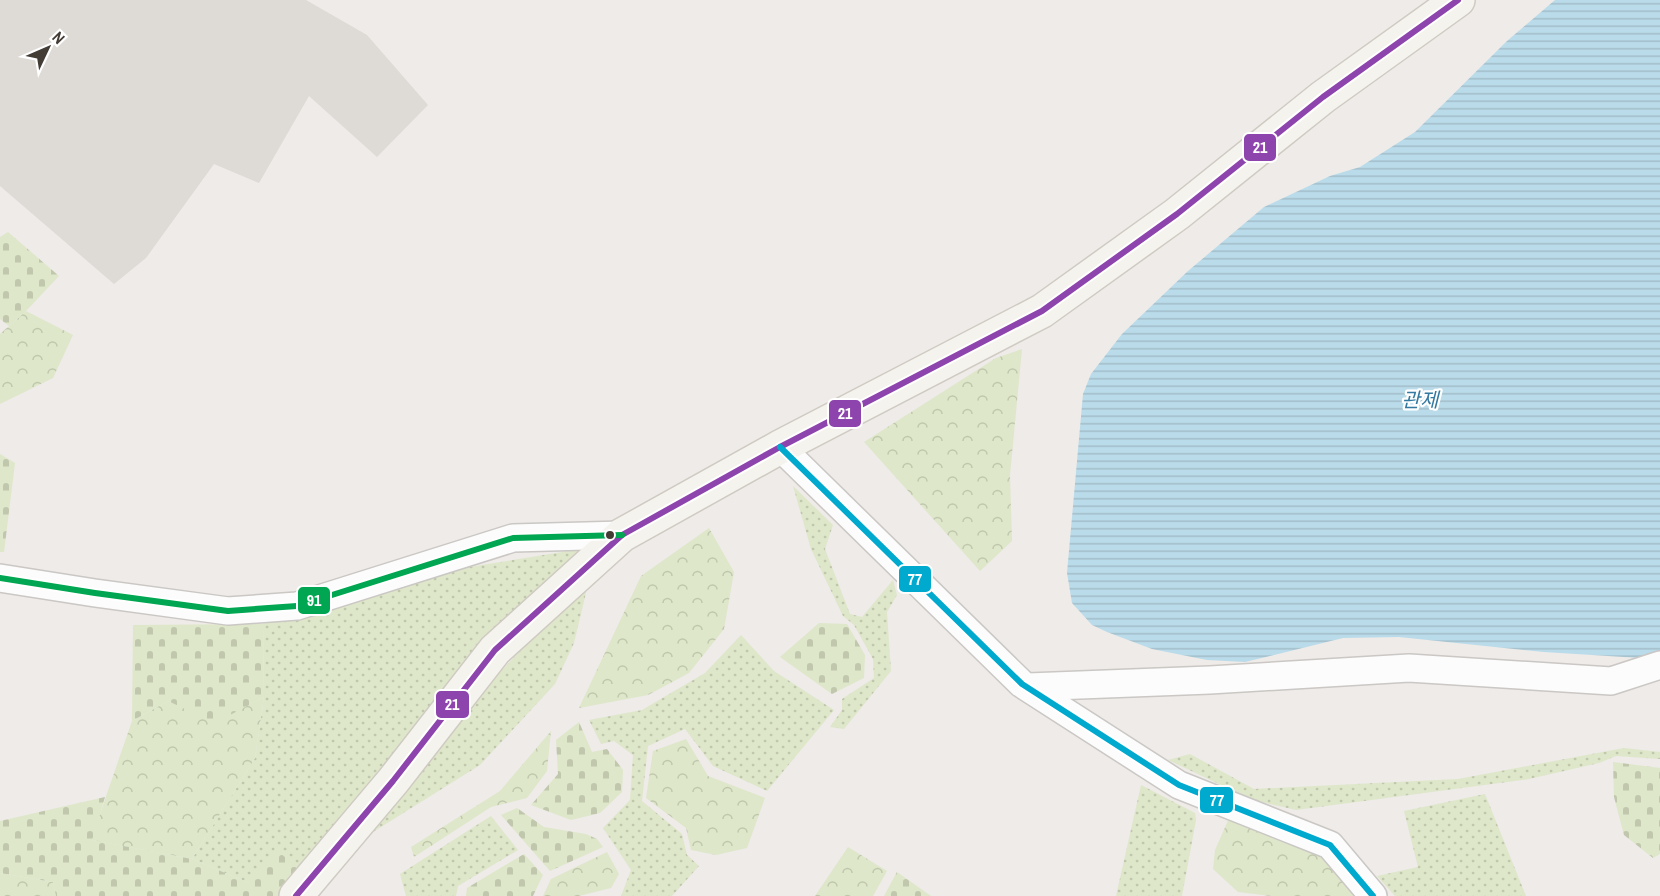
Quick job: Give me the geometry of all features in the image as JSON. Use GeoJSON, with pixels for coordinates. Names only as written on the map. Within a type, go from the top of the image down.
{"type":"FeatureCollection","features":[{"type":"Feature","properties":{"kind":"main road"},"geometry":{"type":"LineString","coordinates":[[296,896],[393,781],[495,650],[622,536],[780,447],[1042,311],[1177,214],[1323,97],[1458,0]]}},
{"type":"Feature","properties":{"kind":"street"},"geometry":{"type":"LineString","coordinates":[[780,447],[1022,684],[1179,785],[1330,844],[1373,896]]}},
{"type":"Feature","properties":{"kind":"street"},"geometry":{"type":"LineString","coordinates":[[0,578],[228,611],[297,606],[513,538],[622,536]]}},
{"type":"Feature","properties":{"kind":"street"},"geometry":{"type":"LineString","coordinates":[[1028,687],[1210,680],[1409,668],[1611,681],[1660,665]]}},
{"type":"Feature","properties":{"kind":"shaded area"},"geometry":{"type":"Polygon","coordinates":[[[0,0],[306,0],[367,35],[428,105],[377,157],[309,96],[259,183],[214,164],[146,258],[114,284],[0,186],[0,0]]]}},
{"type":"Feature","properties":{"kind":"green space"},"geometry":{"type":"Polygon","coordinates":[[[8,232],[59,276],[9,326],[0,319],[0,237],[8,232]]]}},
{"type":"Feature","properties":{"kind":"green space"},"geometry":{"type":"Polygon","coordinates":[[[26,311],[73,335],[53,378],[0,404],[0,334],[26,311]]]}},
{"type":"Feature","properties":{"kind":"green space"},"geometry":{"type":"Polygon","coordinates":[[[1022,349],[1010,475],[1012,541],[980,571],[864,442],[996,358],[1022,349]]]}},
{"type":"Feature","properties":{"kind":"green space"},"geometry":{"type":"Polygon","coordinates":[[[0,454],[15,463],[4,552],[0,552],[0,454]]]}},
{"type":"Feature","properties":{"kind":"green space"},"geometry":{"type":"Polygon","coordinates":[[[793,486],[833,525],[825,549],[850,614],[862,617],[893,580],[897,595],[887,612],[891,671],[844,729],[830,727],[842,710],[842,699],[874,678],[873,659],[854,625],[843,616],[811,549],[793,486]]]}},
{"type":"Feature","properties":{"kind":"green space"},"geometry":{"type":"Polygon","coordinates":[[[709,528],[734,572],[724,629],[689,673],[648,695],[579,708],[641,576],[709,528]]]}},
{"type":"Feature","properties":{"kind":"green space"},"geometry":{"type":"Polygon","coordinates":[[[593,547],[300,869],[249,883],[192,859],[255,758],[264,697],[263,624],[457,569],[593,547]]]}},
{"type":"Feature","properties":{"kind":"green space"},"geometry":{"type":"Polygon","coordinates":[[[589,580],[574,643],[555,684],[480,765],[373,832],[499,673],[589,580]]]}},
{"type":"Feature","properties":{"kind":"green space"},"geometry":{"type":"Polygon","coordinates":[[[819,623],[847,624],[865,655],[864,678],[832,694],[780,657],[819,623]]]}},
{"type":"Feature","properties":{"kind":"green space"},"geometry":{"type":"Polygon","coordinates":[[[263,624],[264,697],[215,723],[168,701],[132,721],[133,625],[263,624]]]}},
{"type":"Feature","properties":{"kind":"green space"},"geometry":{"type":"Polygon","coordinates":[[[741,635],[774,671],[834,710],[767,791],[713,766],[685,729],[648,746],[642,801],[682,834],[687,855],[699,866],[672,896],[621,896],[631,870],[603,828],[630,800],[633,755],[614,741],[601,744],[589,720],[642,710],[705,673],[741,635]]]}},
{"type":"Feature","properties":{"kind":"green space"},"geometry":{"type":"Polygon","coordinates":[[[264,697],[255,758],[192,859],[91,840],[132,721],[168,701],[215,722],[264,697]]]}},
{"type":"Feature","properties":{"kind":"green space"},"geometry":{"type":"Polygon","coordinates":[[[579,722],[592,752],[607,749],[623,770],[622,792],[600,813],[571,820],[531,805],[558,774],[556,740],[579,722]]]}},
{"type":"Feature","properties":{"kind":"green space"},"geometry":{"type":"Polygon","coordinates":[[[551,731],[547,771],[527,798],[491,807],[414,857],[411,847],[500,791],[551,731]]]}},
{"type":"Feature","properties":{"kind":"green space"},"geometry":{"type":"Polygon","coordinates":[[[686,739],[708,776],[765,798],[747,848],[716,855],[691,850],[686,828],[646,798],[653,751],[686,739]]]}},
{"type":"Feature","properties":{"kind":"green space"},"geometry":{"type":"Polygon","coordinates":[[[1624,748],[1660,752],[1660,759],[1616,756],[1599,763],[1529,779],[1296,810],[1253,800],[1168,760],[1190,754],[1254,789],[1458,779],[1624,748]]]}},
{"type":"Feature","properties":{"kind":"green space"},"geometry":{"type":"Polygon","coordinates":[[[1613,762],[1660,768],[1660,854],[1653,858],[1624,835],[1614,797],[1613,762]]]}},
{"type":"Feature","properties":{"kind":"green space"},"geometry":{"type":"Polygon","coordinates":[[[1141,785],[1195,813],[1196,820],[1182,896],[1116,896],[1141,785]]]}},
{"type":"Feature","properties":{"kind":"green space"},"geometry":{"type":"Polygon","coordinates":[[[1485,794],[1526,896],[1395,896],[1377,876],[1418,867],[1404,811],[1485,794]]]}},
{"type":"Feature","properties":{"kind":"green space"},"geometry":{"type":"Polygon","coordinates":[[[105,797],[92,840],[192,859],[249,883],[275,849],[300,869],[279,896],[56,896],[53,882],[0,873],[0,821],[105,797]]]}},
{"type":"Feature","properties":{"kind":"green space"},"geometry":{"type":"Polygon","coordinates":[[[517,808],[544,827],[586,834],[597,839],[603,847],[550,871],[501,815],[517,808]]]}},
{"type":"Feature","properties":{"kind":"green space"},"geometry":{"type":"Polygon","coordinates":[[[491,816],[518,850],[458,886],[456,896],[406,896],[400,874],[491,816]]]}},
{"type":"Feature","properties":{"kind":"green space"},"geometry":{"type":"Polygon","coordinates":[[[1230,816],[1327,857],[1359,896],[1271,896],[1238,892],[1213,869],[1215,850],[1230,816]]]}},
{"type":"Feature","properties":{"kind":"green space"},"geometry":{"type":"Polygon","coordinates":[[[848,847],[887,871],[873,896],[815,896],[848,847]]]}},
{"type":"Feature","properties":{"kind":"green space"},"geometry":{"type":"Polygon","coordinates":[[[607,852],[619,874],[611,888],[579,896],[543,896],[551,879],[607,852]]]}},
{"type":"Feature","properties":{"kind":"green space"},"geometry":{"type":"Polygon","coordinates":[[[524,854],[543,875],[533,896],[466,896],[467,888],[524,854]]]}},
{"type":"Feature","properties":{"kind":"green space"},"geometry":{"type":"Polygon","coordinates":[[[897,872],[931,896],[884,896],[897,872]]]}},
{"type":"Feature","properties":{"kind":"green space"},"geometry":{"type":"Polygon","coordinates":[[[0,873],[53,882],[56,896],[0,896],[0,873]]]}},
{"type":"Feature","properties":{"kind":"water","name":"관제"},"geometry":{"type":"Polygon","coordinates":[[[1555,0],[1660,0],[1660,652],[1640,658],[1544,652],[1399,637],[1343,638],[1245,662],[1207,660],[1152,649],[1092,625],[1072,603],[1067,573],[1083,394],[1091,374],[1122,334],[1188,271],[1264,207],[1330,176],[1360,167],[1415,132],[1507,41],[1555,0]]]}},
{"type":"Feature","properties":{"kind":"transit line","name":"21"},"geometry":{"type":"LineString","coordinates":[[296,896],[393,781],[495,650],[622,535],[780,447],[1042,311],[1177,214],[1323,97],[1458,0]]}},
{"type":"Feature","properties":{"kind":"transit line","name":"77"},"geometry":{"type":"LineString","coordinates":[[780,447],[1022,684],[1179,785],[1330,845],[1373,896]]}},
{"type":"Feature","properties":{"kind":"transit line","name":"91"},"geometry":{"type":"LineString","coordinates":[[0,578],[228,611],[297,606],[513,538],[622,535]]}}]}
